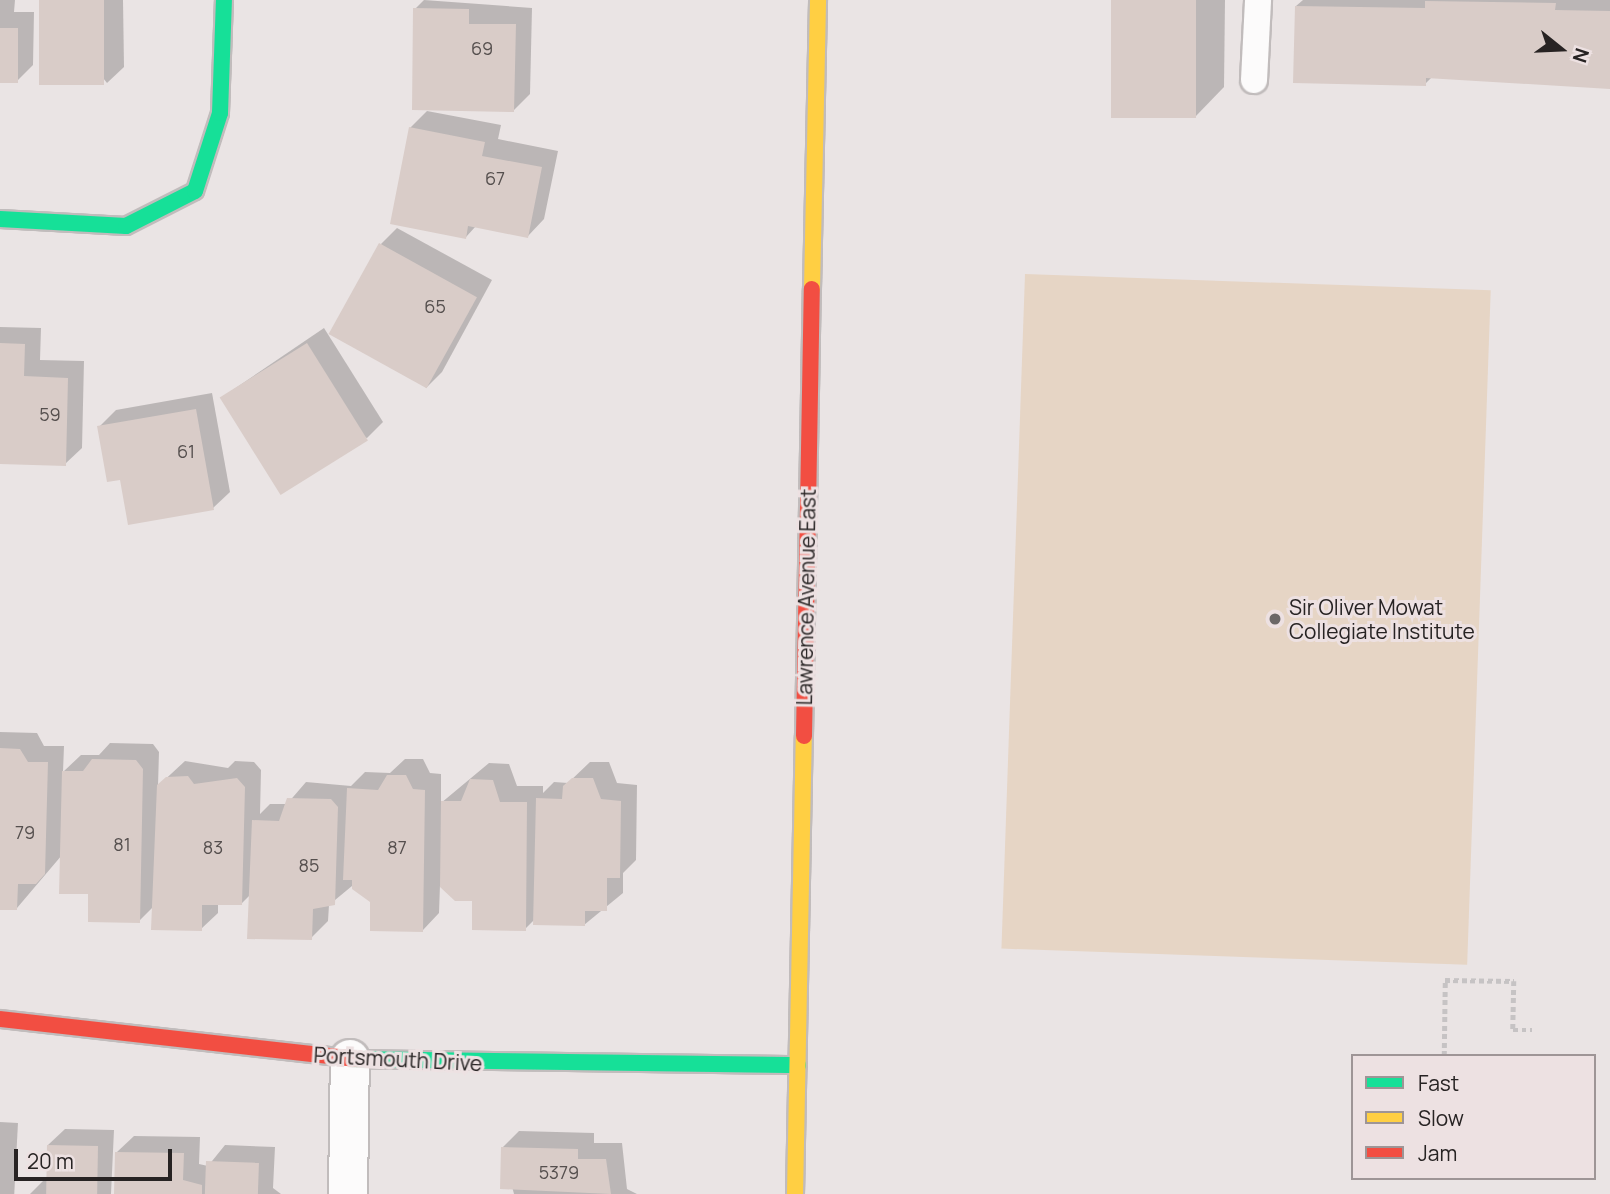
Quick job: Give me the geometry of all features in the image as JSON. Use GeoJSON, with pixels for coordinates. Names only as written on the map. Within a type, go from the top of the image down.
{"type":"FeatureCollection","features":[{"type":"Feature","properties":{"kind":"street"},"geometry":{"type":"LineString","coordinates":[[0,219],[126,226],[195,191],[220,113],[224,0]]}},
{"type":"Feature","properties":{"kind":"street","name":"Lawrence Avenue East"},"geometry":{"type":"LineString","coordinates":[[795,1194],[818,0]]}},
{"type":"Feature","properties":{"kind":"street","name":"Portsmouth Drive"},"geometry":{"type":"LineString","coordinates":[[0,1019],[350,1059],[798,1065]]}},
{"type":"Feature","properties":{"kind":"street"},"geometry":{"type":"LineString","coordinates":[[348,1194],[350,1059]]}},
{"type":"Feature","properties":{"kind":"lane"},"geometry":{"type":"LineString","coordinates":[[1254,80],[1258,0]]}},
{"type":"Feature","properties":{"kind":"path"},"geometry":{"type":"LineString","coordinates":[[1444,1054],[1446,980],[1514,981],[1513,1030],[1532,1030]]}},
{"type":"Feature","properties":{"kind":"shaded area"},"geometry":{"type":"Polygon","coordinates":[[[1025,274],[1491,290],[1467,965],[1001,949],[1025,274]]]}},
{"type":"Feature","properties":{"kind":"building"},"geometry":{"type":"Polygon","coordinates":[[[39,0],[104,0],[104,85],[39,85],[39,0]]]}},
{"type":"Feature","properties":{"kind":"building"},"geometry":{"type":"Polygon","coordinates":[[[1111,0],[1196,0],[1196,118],[1111,118],[1111,0]]]}},
{"type":"Feature","properties":{"kind":"building"},"geometry":{"type":"Polygon","coordinates":[[[1425,1],[1556,3],[1555,10],[1610,11],[1610,89],[1426,78],[1426,86],[1293,83],[1295,6],[1425,8],[1425,1]]]}},
{"type":"Feature","properties":{"kind":"building"},"geometry":{"type":"Polygon","coordinates":[[[413,8],[469,9],[469,24],[516,24],[514,112],[412,110],[413,8]]]}},
{"type":"Feature","properties":{"kind":"building"},"geometry":{"type":"Polygon","coordinates":[[[0,28],[18,28],[18,83],[0,83],[0,28]]]}},
{"type":"Feature","properties":{"kind":"building"},"geometry":{"type":"Polygon","coordinates":[[[409,127],[485,142],[482,156],[542,167],[528,238],[468,226],[466,239],[390,224],[409,127]]]}},
{"type":"Feature","properties":{"kind":"building"},"geometry":{"type":"Polygon","coordinates":[[[379,243],[477,297],[427,388],[329,334],[379,243]]]}},
{"type":"Feature","properties":{"kind":"building"},"geometry":{"type":"Polygon","coordinates":[[[0,343],[25,344],[24,376],[68,378],[66,466],[0,464],[0,343]]]}},
{"type":"Feature","properties":{"kind":"building"},"geometry":{"type":"Polygon","coordinates":[[[307,343],[368,441],[281,495],[220,398],[307,343]]]}},
{"type":"Feature","properties":{"kind":"building"},"geometry":{"type":"Polygon","coordinates":[[[196,409],[214,510],[128,525],[120,480],[107,482],[97,426],[196,409]]]}},
{"type":"Feature","properties":{"kind":"building"},"geometry":{"type":"Polygon","coordinates":[[[0,748],[20,749],[28,762],[48,762],[45,874],[36,884],[18,884],[17,910],[0,910],[0,748]]]}},
{"type":"Feature","properties":{"kind":"building"},"geometry":{"type":"Polygon","coordinates":[[[92,759],[136,760],[143,769],[140,923],[88,922],[88,894],[59,894],[62,771],[83,771],[92,759]]]}},
{"type":"Feature","properties":{"kind":"building"},"geometry":{"type":"Polygon","coordinates":[[[387,775],[406,775],[413,789],[425,790],[423,932],[370,931],[370,902],[352,889],[352,880],[343,880],[347,788],[378,790],[387,775]]]}},
{"type":"Feature","properties":{"kind":"building"},"geometry":{"type":"Polygon","coordinates":[[[188,776],[194,784],[237,778],[245,787],[242,905],[202,905],[202,931],[151,930],[157,785],[166,777],[188,776]]]}},
{"type":"Feature","properties":{"kind":"building"},"geometry":{"type":"Polygon","coordinates":[[[572,778],[593,778],[601,799],[621,801],[620,878],[607,878],[607,911],[585,911],[585,926],[533,925],[536,798],[562,799],[563,786],[572,778]]]}},
{"type":"Feature","properties":{"kind":"building"},"geometry":{"type":"Polygon","coordinates":[[[470,779],[493,780],[500,802],[527,802],[526,931],[472,930],[472,901],[455,901],[440,887],[441,801],[461,801],[470,779]]]}},
{"type":"Feature","properties":{"kind":"building"},"geometry":{"type":"Polygon","coordinates":[[[287,798],[331,799],[338,807],[335,905],[313,909],[312,940],[247,939],[252,820],[279,821],[287,798]]]}},
{"type":"Feature","properties":{"kind":"building"},"geometry":{"type":"Polygon","coordinates":[[[47,1145],[98,1146],[97,1194],[46,1194],[47,1145]]]}},
{"type":"Feature","properties":{"kind":"building"},"geometry":{"type":"Polygon","coordinates":[[[501,1147],[578,1149],[578,1159],[606,1159],[611,1194],[500,1189],[501,1147]]]}},
{"type":"Feature","properties":{"kind":"building"},"geometry":{"type":"Polygon","coordinates":[[[115,1152],[184,1153],[183,1180],[202,1185],[202,1194],[114,1194],[115,1152]]]}},
{"type":"Feature","properties":{"kind":"building"},"geometry":{"type":"Polygon","coordinates":[[[206,1161],[259,1163],[258,1194],[205,1194],[206,1161]]]}},
{"type":"Feature","properties":{"kind":"traffic: fast"},"geometry":{"type":"LineString","coordinates":[[0,219],[126,226],[195,191],[220,113],[224,0]]}},
{"type":"Feature","properties":{"kind":"traffic: fast"},"geometry":{"type":"LineString","coordinates":[[355,1059],[798,1065]]}},
{"type":"Feature","properties":{"kind":"traffic: slow"},"geometry":{"type":"LineString","coordinates":[[812,289],[818,0]]}},
{"type":"Feature","properties":{"kind":"traffic: slow"},"geometry":{"type":"LineString","coordinates":[[795,1194],[804,736]]}},
{"type":"Feature","properties":{"kind":"traffic: jam"},"geometry":{"type":"LineString","coordinates":[[804,736],[812,289]]}},
{"type":"Feature","properties":{"kind":"traffic: jam"},"geometry":{"type":"LineString","coordinates":[[0,1019],[355,1059]]}},
{"type":"Feature","properties":{"kind":"place","name":"Sir Oliver Mowat Collegiate Institute"},"geometry":{"type":"Point","coordinates":[1275,619]}}]}
